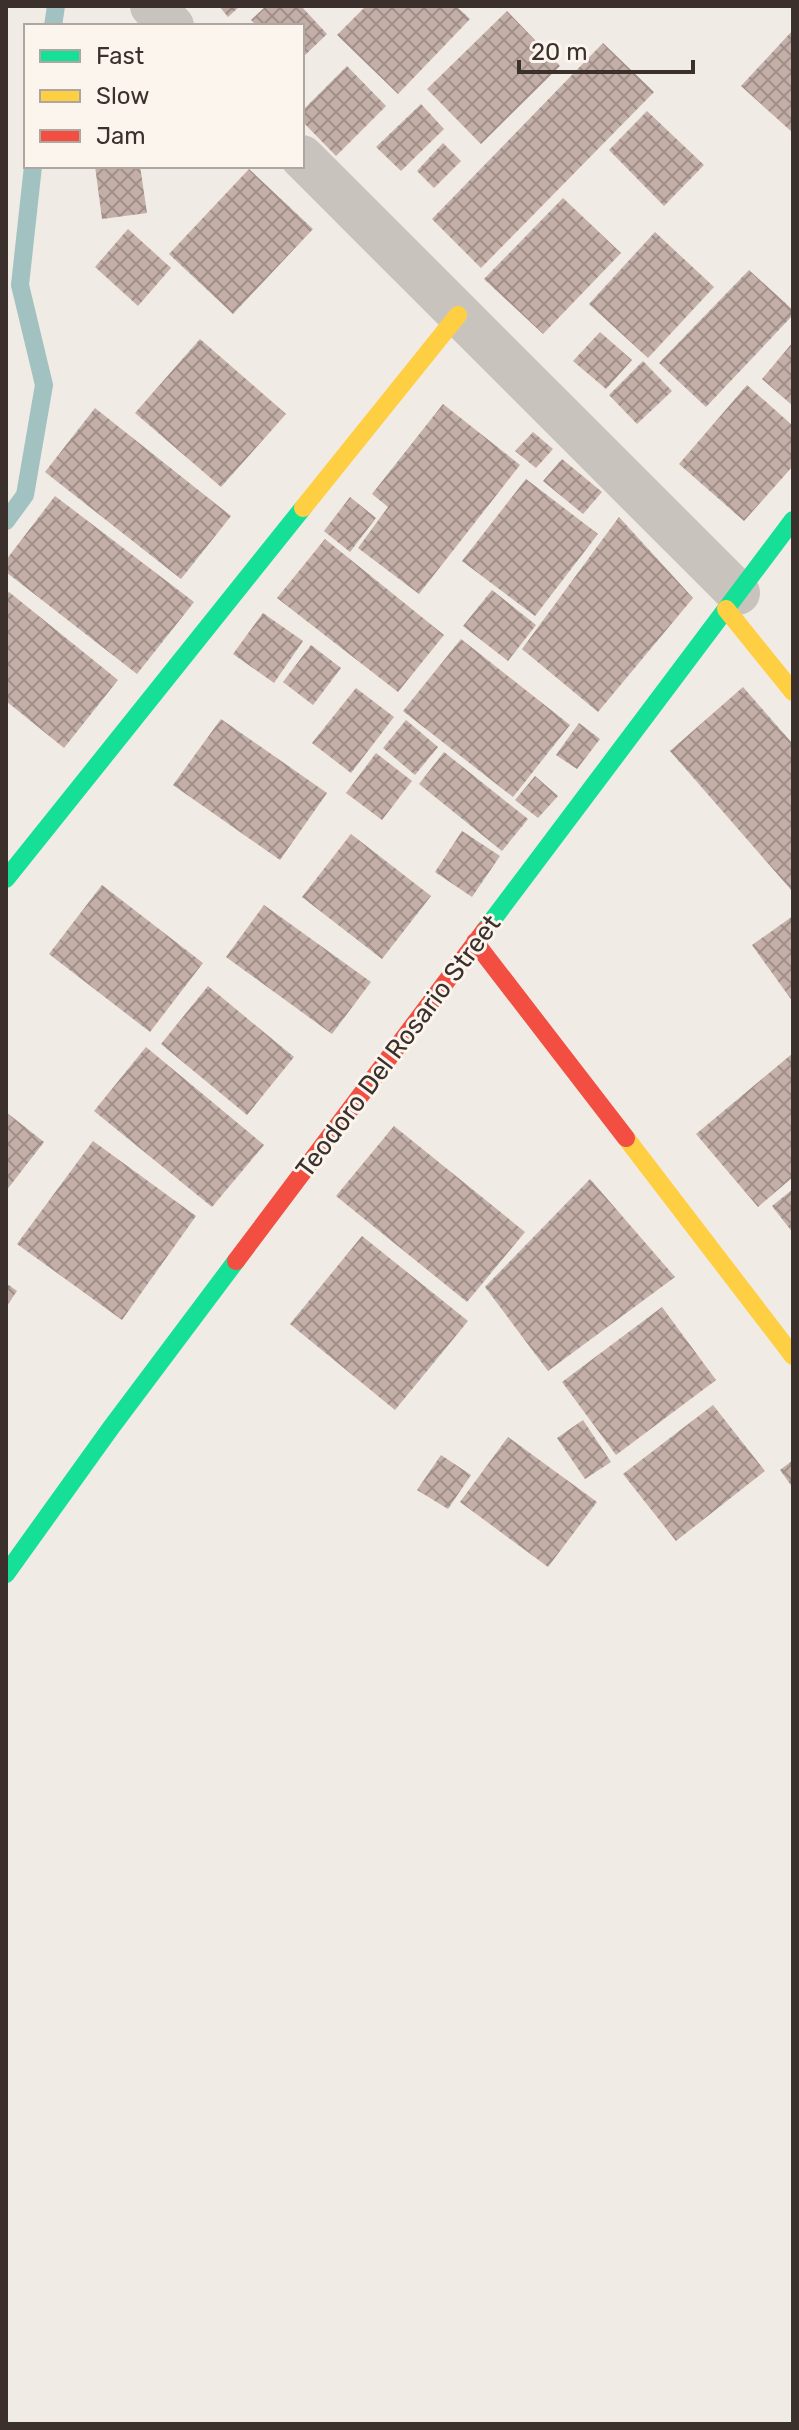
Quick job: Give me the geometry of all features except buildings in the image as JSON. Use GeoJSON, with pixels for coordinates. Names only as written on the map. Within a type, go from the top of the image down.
{"type":"FeatureCollection","features":[{"type":"Feature","properties":{"kind":"street"},"geometry":{"type":"LineString","coordinates":[[152,6],[170,24]]}},
{"type":"Feature","properties":{"kind":"street"},"geometry":{"type":"LineString","coordinates":[[304,159],[732,601],[793,692]]}},
{"type":"Feature","properties":{"kind":"street"},"geometry":{"type":"LineString","coordinates":[[6,879],[458,315]]}},
{"type":"Feature","properties":{"kind":"street","name":"Teodoro Del Rosario Street"},"geometry":{"type":"LineString","coordinates":[[6,1574],[119,1417],[793,520]]}},
{"type":"Feature","properties":{"kind":"street"},"geometry":{"type":"LineString","coordinates":[[475,942],[793,1356]]}},
{"type":"Feature","properties":{"kind":"waterway"},"geometry":{"type":"LineString","coordinates":[[53,24],[56,6]]}},
{"type":"Feature","properties":{"kind":"waterway"},"geometry":{"type":"LineString","coordinates":[[6,521],[25,495],[44,385],[20,285],[33,168]]}},
{"type":"Feature","properties":{"kind":"traffic: fast"},"geometry":{"type":"LineString","coordinates":[[6,879],[303,508]]}},
{"type":"Feature","properties":{"kind":"traffic: fast"},"geometry":{"type":"LineString","coordinates":[[485,930],[793,520]]}},
{"type":"Feature","properties":{"kind":"traffic: fast"},"geometry":{"type":"LineString","coordinates":[[6,1574],[236,1261]]}},
{"type":"Feature","properties":{"kind":"traffic: slow"},"geometry":{"type":"LineString","coordinates":[[303,508],[458,315]]}},
{"type":"Feature","properties":{"kind":"traffic: slow"},"geometry":{"type":"LineString","coordinates":[[726,609],[793,692]]}},
{"type":"Feature","properties":{"kind":"traffic: slow"},"geometry":{"type":"LineString","coordinates":[[626,1138],[793,1356]]}},
{"type":"Feature","properties":{"kind":"traffic: jam"},"geometry":{"type":"LineString","coordinates":[[236,1261],[485,930]]}},
{"type":"Feature","properties":{"kind":"traffic: jam"},"geometry":{"type":"LineString","coordinates":[[475,942],[626,1138]]}}]}
